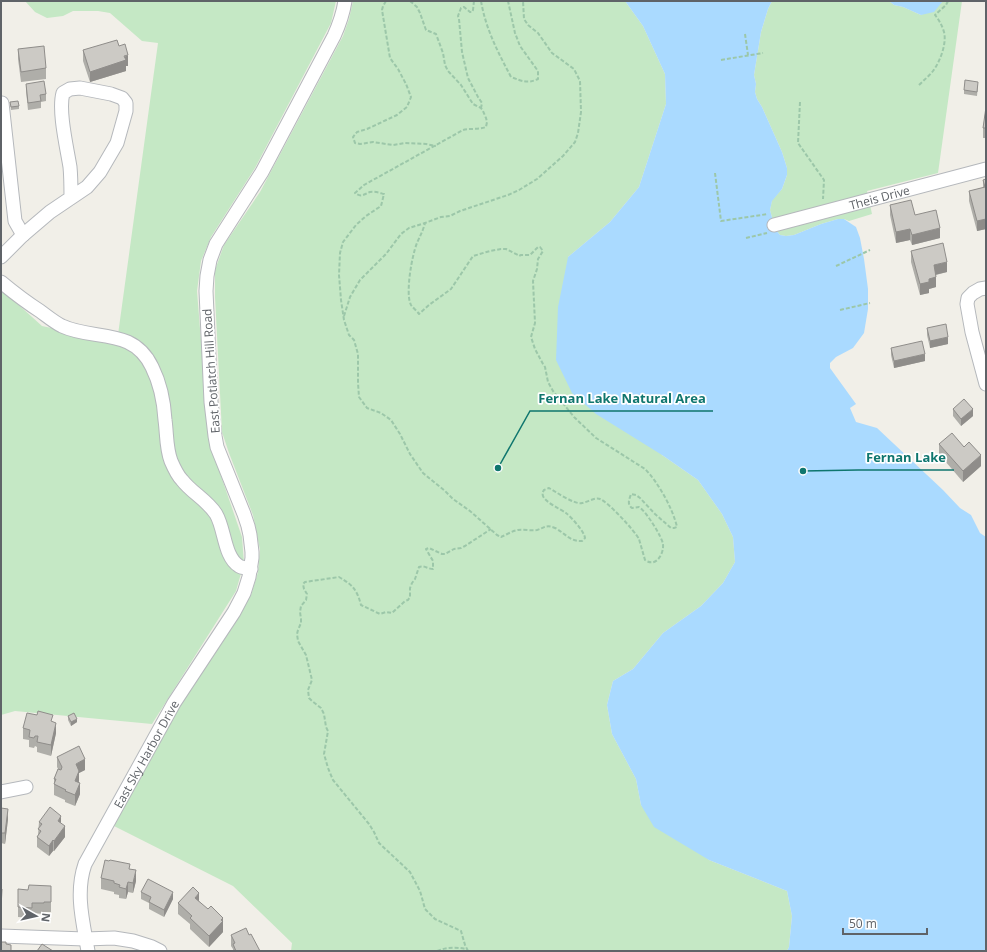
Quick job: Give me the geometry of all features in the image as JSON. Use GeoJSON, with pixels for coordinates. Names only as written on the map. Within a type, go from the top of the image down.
{"type":"FeatureCollection","features":[{"type":"Feature","properties":{"kind":"street","name":"East Potlatch Hill Road"},"geometry":{"type":"LineString","coordinates":[[250,569],[252,558],[248,526],[222,459],[215,436],[211,402],[206,305],[207,276],[210,260],[216,244],[262,172],[340,24],[345,1]]}},
{"type":"Feature","properties":{"kind":"street"},"geometry":{"type":"LineString","coordinates":[[1,257],[23,235],[50,212],[71,198],[87,187],[100,172],[116,143],[126,111],[126,103],[122,98],[111,94],[80,88],[70,89],[63,94],[61,99],[62,115],[70,170],[71,198]]}},
{"type":"Feature","properties":{"kind":"street"},"geometry":{"type":"LineString","coordinates":[[2,103],[15,221],[23,235]]}},
{"type":"Feature","properties":{"kind":"street","name":"Theis Drive"},"geometry":{"type":"LineString","coordinates":[[771,224],[823,212],[986,169]]}},
{"type":"Feature","properties":{"kind":"street"},"geometry":{"type":"LineString","coordinates":[[1,282],[62,326],[77,331],[110,336],[126,341],[142,352],[148,359],[160,388],[169,454],[176,471],[182,480],[211,507],[217,515],[229,552],[234,562],[241,567],[250,569]]}},
{"type":"Feature","properties":{"kind":"street"},"geometry":{"type":"LineString","coordinates":[[986,288],[973,292],[968,298],[967,304],[972,332],[986,384]]}},
{"type":"Feature","properties":{"kind":"street","name":"East Sky Harbor Drive"},"geometry":{"type":"LineString","coordinates":[[87,945],[79,896],[81,878],[85,864],[174,703],[234,612],[244,593],[250,569]]}},
{"type":"Feature","properties":{"kind":"street"},"geometry":{"type":"LineString","coordinates":[[1,792],[26,787]]}},
{"type":"Feature","properties":{"kind":"street"},"geometry":{"type":"LineString","coordinates":[[1,936],[87,945],[114,938],[133,941],[160,951]]}},
{"type":"Feature","properties":{"kind":"path"},"geometry":{"type":"LineString","coordinates":[[386,1],[382,10],[388,37],[390,58],[398,69],[411,97],[407,107],[397,115],[357,132],[354,136],[355,143],[360,144],[373,142],[393,146],[405,144],[426,144],[436,146]]}},
{"type":"Feature","properties":{"kind":"path"},"geometry":{"type":"LineString","coordinates":[[410,1],[417,7],[426,30],[436,34],[448,71],[461,85],[473,104],[481,108]]}},
{"type":"Feature","properties":{"kind":"path"},"geometry":{"type":"LineString","coordinates":[[425,223],[417,244],[408,285],[410,304],[419,314],[451,289],[473,256],[501,249],[506,249],[519,256],[530,255],[538,247],[542,249],[543,251],[538,259],[537,269],[533,280],[535,323],[531,337],[535,349],[545,367],[548,382],[553,391],[574,417],[596,438],[641,466],[650,474],[661,490],[675,519],[677,527],[671,528],[636,495],[631,494],[628,502],[629,506],[632,508],[640,507],[643,510],[653,524],[663,543],[663,550],[657,561],[653,563],[645,560],[638,539],[633,530],[602,500],[597,498],[582,503],[575,502],[549,488],[544,490],[542,493],[543,496],[546,500],[566,514],[584,533],[585,538],[580,542],[573,540],[566,537],[555,528],[548,526],[544,526],[537,530],[516,530],[501,537],[423,473],[410,454],[391,420],[381,413],[367,408],[359,396],[358,354],[354,340],[349,335],[341,300],[339,275],[340,253],[343,242],[356,225],[381,206],[384,194],[370,192],[366,195],[358,195],[355,193],[364,185],[463,130],[486,127],[486,118],[481,108],[482,102],[468,78],[462,52],[458,16],[461,8],[464,7],[472,12],[474,1]]}},
{"type":"Feature","properties":{"kind":"path"},"geometry":{"type":"LineString","coordinates":[[481,1],[483,16],[489,32],[511,77],[523,82],[531,82],[538,79],[538,71],[520,46],[515,33],[508,1]]}},
{"type":"Feature","properties":{"kind":"path"},"geometry":{"type":"LineString","coordinates":[[344,317],[350,297],[360,280],[386,254],[401,234],[409,228],[441,217],[450,216],[519,190],[537,179],[564,156],[574,142],[578,133],[582,112],[580,81],[574,69],[552,54],[538,33],[528,25],[524,19],[523,1]]}},
{"type":"Feature","properties":{"kind":"path"},"geometry":{"type":"LineString","coordinates":[[919,85],[933,71],[944,48],[945,34],[942,24],[935,15],[946,5],[948,1]]}},
{"type":"Feature","properties":{"kind":"path"},"geometry":{"type":"LineString","coordinates":[[744,34],[748,55]]}},
{"type":"Feature","properties":{"kind":"path"},"geometry":{"type":"LineString","coordinates":[[721,60],[762,53]]}},
{"type":"Feature","properties":{"kind":"path"},"geometry":{"type":"LineString","coordinates":[[800,102],[798,143],[824,180],[823,212]]}},
{"type":"Feature","properties":{"kind":"path"},"geometry":{"type":"LineString","coordinates":[[715,173],[721,221],[771,224]]}},
{"type":"Feature","properties":{"kind":"path"},"geometry":{"type":"LineString","coordinates":[[746,238],[771,224]]}},
{"type":"Feature","properties":{"kind":"path"},"geometry":{"type":"LineString","coordinates":[[836,266],[870,250]]}},
{"type":"Feature","properties":{"kind":"path"},"geometry":{"type":"LineString","coordinates":[[840,310],[870,303]]}},
{"type":"Feature","properties":{"kind":"path"},"geometry":{"type":"LineString","coordinates":[[467,950],[461,931],[435,919],[425,909],[420,891],[410,872],[379,843],[372,828],[330,774],[324,754],[328,731],[326,728],[324,714],[321,708],[309,698],[308,690],[312,680],[306,655],[298,640],[297,634],[301,623],[300,606],[306,600],[307,594],[303,584],[305,582],[338,577],[351,585],[358,593],[361,605],[380,614],[386,612],[392,613],[410,597],[410,588],[419,567],[423,566],[433,569],[433,561],[426,549],[428,548],[445,554],[454,549],[465,546],[490,529]]}},
{"type":"Feature","properties":{"kind":"path"},"geometry":{"type":"LineString","coordinates":[[437,951],[449,947],[458,947],[467,950]]}},
{"type":"Feature","properties":{"kind":"green space"},"geometry":{"type":"Polygon","coordinates":[[[25,1],[336,1],[331,23],[255,168],[211,237],[201,261],[197,291],[209,441],[242,537],[244,563],[236,591],[152,724],[15,711],[1,715],[1,289],[42,326],[117,342],[158,43],[142,41],[110,13],[98,11],[73,11],[63,16],[47,18],[35,12],[25,1]]]}},
{"type":"Feature","properties":{"kind":"green space"},"geometry":{"type":"Polygon","coordinates":[[[353,1],[625,1],[643,26],[665,74],[666,104],[639,187],[610,222],[568,257],[662,455],[698,480],[722,514],[733,537],[735,562],[723,583],[701,606],[663,633],[633,669],[613,681],[607,705],[612,734],[636,779],[641,805],[709,860],[787,891],[792,916],[789,947],[787,951],[291,951],[292,943],[233,886],[114,826],[177,709],[234,625],[251,595],[258,572],[260,550],[253,515],[222,432],[215,270],[224,245],[260,192],[343,36],[353,1]]]}},
{"type":"Feature","properties":{"kind":"green space"},"geometry":{"type":"Polygon","coordinates":[[[772,1],[889,1],[894,5],[903,7],[921,15],[939,5],[943,1],[962,1],[938,173],[867,191],[872,214],[849,221],[838,219],[794,235],[780,235],[774,225],[770,210],[772,200],[782,189],[787,175],[787,168],[782,152],[757,99],[754,75],[761,32],[772,1]]]}},
{"type":"Feature","properties":{"kind":"water"},"geometry":{"type":"Polygon","coordinates":[[[625,1],[772,1],[761,32],[754,75],[757,99],[782,152],[787,168],[787,175],[782,189],[772,201],[770,210],[774,225],[780,235],[786,236],[794,235],[838,219],[844,219],[856,227],[860,238],[864,259],[868,289],[868,309],[864,333],[853,348],[836,357],[830,363],[830,368],[856,404],[850,408],[856,422],[877,428],[960,508],[971,515],[980,533],[986,537],[986,951],[787,951],[789,947],[792,916],[787,891],[709,860],[654,827],[641,805],[636,779],[612,734],[607,705],[613,681],[633,669],[663,633],[701,606],[723,583],[735,562],[733,537],[722,514],[698,480],[662,455],[596,414],[572,393],[556,360],[558,307],[568,257],[610,222],[639,187],[666,104],[665,74],[643,26],[625,1]]]}},
{"type":"Feature","properties":{"kind":"water"},"geometry":{"type":"Polygon","coordinates":[[[889,1],[943,1],[934,12],[921,15],[903,7],[894,5],[889,1]]]}},
{"type":"Feature","properties":{"kind":"building"},"geometry":{"type":"Polygon","coordinates":[[[117,40],[119,46],[125,44],[128,55],[124,56],[126,60],[90,72],[83,50],[117,40]]]}},
{"type":"Feature","properties":{"kind":"building"},"geometry":{"type":"Polygon","coordinates":[[[44,46],[46,68],[21,72],[18,49],[44,46]]]}},
{"type":"Feature","properties":{"kind":"building"},"geometry":{"type":"Polygon","coordinates":[[[965,80],[978,82],[977,92],[964,90],[965,80]]]}},
{"type":"Feature","properties":{"kind":"building"},"geometry":{"type":"Polygon","coordinates":[[[44,81],[46,94],[40,95],[41,101],[28,103],[26,84],[44,81]]]}},
{"type":"Feature","properties":{"kind":"building"},"geometry":{"type":"Polygon","coordinates":[[[18,101],[19,106],[11,107],[10,102],[18,101]]]}},
{"type":"Feature","properties":{"kind":"building"},"geometry":{"type":"Polygon","coordinates":[[[986,107],[986,128],[983,128],[986,107]]]}},
{"type":"Feature","properties":{"kind":"building"},"geometry":{"type":"Polygon","coordinates":[[[986,179],[986,219],[977,221],[969,191],[985,187],[983,180],[986,179]]]}},
{"type":"Feature","properties":{"kind":"building"},"geometry":{"type":"Polygon","coordinates":[[[911,200],[915,215],[936,210],[940,228],[912,235],[910,229],[896,232],[890,205],[911,200]]]}},
{"type":"Feature","properties":{"kind":"building"},"geometry":{"type":"Polygon","coordinates":[[[943,243],[947,262],[934,265],[936,277],[929,279],[929,282],[920,284],[911,251],[943,243]]]}},
{"type":"Feature","properties":{"kind":"building"},"geometry":{"type":"Polygon","coordinates":[[[946,324],[948,337],[930,341],[927,328],[946,324]]]}},
{"type":"Feature","properties":{"kind":"building"},"geometry":{"type":"Polygon","coordinates":[[[922,341],[925,354],[894,361],[891,348],[922,341]]]}},
{"type":"Feature","properties":{"kind":"building"},"geometry":{"type":"Polygon","coordinates":[[[964,399],[973,409],[961,419],[953,409],[964,399]]]}},
{"type":"Feature","properties":{"kind":"building"},"geometry":{"type":"Polygon","coordinates":[[[952,433],[964,447],[969,442],[981,455],[963,471],[939,444],[952,433]]]}},
{"type":"Feature","properties":{"kind":"building"},"geometry":{"type":"Polygon","coordinates":[[[38,711],[53,715],[51,721],[56,723],[51,745],[37,742],[38,736],[35,736],[34,738],[29,737],[30,730],[23,728],[27,713],[37,715],[38,711]]]}},
{"type":"Feature","properties":{"kind":"building"},"geometry":{"type":"Polygon","coordinates":[[[74,713],[77,719],[71,722],[68,716],[74,713]]]}},
{"type":"Feature","properties":{"kind":"building"},"geometry":{"type":"Polygon","coordinates":[[[79,746],[85,759],[76,764],[79,771],[75,781],[80,783],[75,795],[54,784],[56,779],[54,779],[58,769],[61,770],[62,767],[57,757],[79,746]]]}},
{"type":"Feature","properties":{"kind":"building"},"geometry":{"type":"Polygon","coordinates":[[[50,807],[61,816],[58,821],[65,826],[49,846],[37,837],[41,831],[38,829],[42,824],[39,822],[50,807]]]}},
{"type":"Feature","properties":{"kind":"building"},"geometry":{"type":"Polygon","coordinates":[[[1,808],[8,809],[5,833],[1,833],[1,808]]]}},
{"type":"Feature","properties":{"kind":"building"},"geometry":{"type":"Polygon","coordinates":[[[105,860],[130,864],[129,869],[136,870],[133,883],[128,882],[126,889],[119,887],[120,885],[114,883],[114,881],[101,878],[105,860]]]}},
{"type":"Feature","properties":{"kind":"building"},"geometry":{"type":"Polygon","coordinates":[[[148,879],[173,892],[164,910],[149,902],[151,897],[141,892],[148,879]]]}},
{"type":"Feature","properties":{"kind":"building"},"geometry":{"type":"Polygon","coordinates":[[[29,885],[51,886],[51,902],[32,903],[32,908],[18,907],[18,889],[28,890],[29,885]]]}},
{"type":"Feature","properties":{"kind":"building"},"geometry":{"type":"Polygon","coordinates":[[[193,887],[199,893],[195,898],[208,909],[211,906],[223,918],[221,920],[223,921],[209,936],[190,918],[192,916],[178,903],[193,887]]]}},
{"type":"Feature","properties":{"kind":"building"},"geometry":{"type":"Polygon","coordinates":[[[246,928],[260,951],[236,951],[233,944],[235,943],[231,935],[246,928]]]}},
{"type":"Feature","properties":{"kind":"building"},"geometry":{"type":"Polygon","coordinates":[[[1,942],[6,942],[6,944],[11,945],[11,951],[1,951],[1,942]]]}},
{"type":"Feature","properties":{"kind":"building"},"geometry":{"type":"Polygon","coordinates":[[[42,944],[53,951],[37,951],[42,944]]]}},
{"type":"Feature","properties":{"kind":"place","name":"Fernan Lake Natural Area"},"geometry":{"type":"Point","coordinates":[498,468]}},
{"type":"Feature","properties":{"kind":"place","name":"Fernan Lake"},"geometry":{"type":"Point","coordinates":[803,471]}}]}
